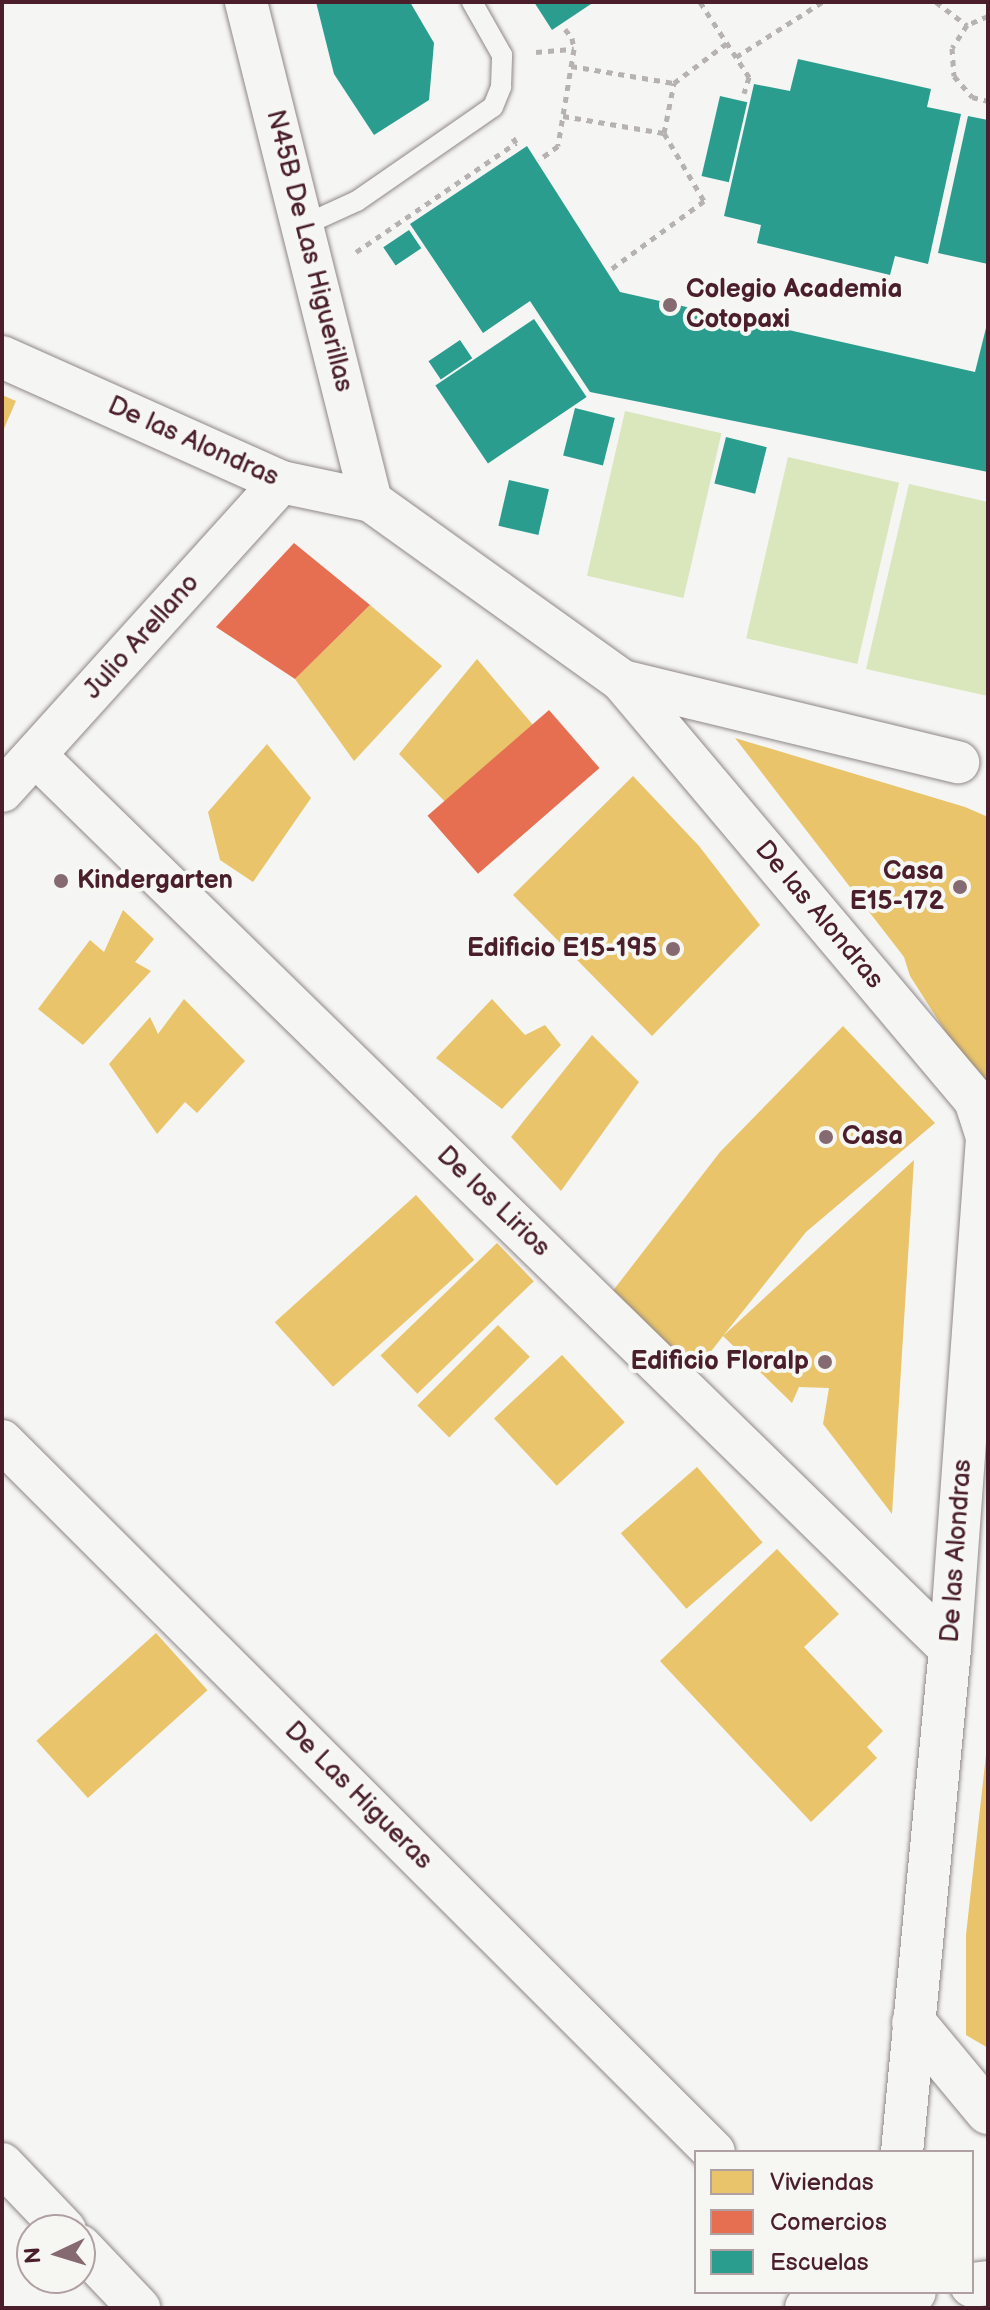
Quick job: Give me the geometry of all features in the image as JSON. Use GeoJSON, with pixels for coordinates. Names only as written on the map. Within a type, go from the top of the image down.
{"type":"FeatureCollection","features":[{"type":"Feature","properties":{"kind":"street","name":"N45B De Las Higuerillas"},"geometry":{"type":"LineString","coordinates":[[246,2],[371,501]]}},
{"type":"Feature","properties":{"kind":"street","name":"De las Alondras"},"geometry":{"type":"LineString","coordinates":[[2,357],[281,482],[371,501],[622,681],[975,1100],[987,1138],[950,1649],[914,2023]]}},
{"type":"Feature","properties":{"kind":"street","name":"Julio Arellano"},"geometry":{"type":"LineString","coordinates":[[2,791],[281,482]]}},
{"type":"Feature","properties":{"kind":"street","name":"De las Alondras"},"geometry":{"type":"LineString","coordinates":[[622,681],[958,762]]}},
{"type":"Feature","properties":{"kind":"street","name":"De los Lirios"},"geometry":{"type":"LineString","coordinates":[[36,756],[950,1649]]}},
{"type":"Feature","properties":{"kind":"street","name":"De Las Higueras"},"geometry":{"type":"LineString","coordinates":[[2,1441],[712,2150]]}},
{"type":"Feature","properties":{"kind":"street"},"geometry":{"type":"LineString","coordinates":[[914,2023],[988,2112]]}},
{"type":"Feature","properties":{"kind":"street"},"geometry":{"type":"LineString","coordinates":[[902,2150],[914,2023]]}},
{"type":"Feature","properties":{"kind":"street"},"geometry":{"type":"LineString","coordinates":[[2,2164],[50,2214]]}},
{"type":"Feature","properties":{"kind":"street"},"geometry":{"type":"LineString","coordinates":[[96,2263],[139,2308]]}},
{"type":"Feature","properties":{"kind":"street"},"geometry":{"type":"LineString","coordinates":[[807,2308],[892,2297]]}},
{"type":"Feature","properties":{"kind":"lane"},"geometry":{"type":"LineString","coordinates":[[302,226],[357,201],[493,107],[501,87],[502,55],[472,2]]}},
{"type":"Feature","properties":{"kind":"path"},"geometry":{"type":"LineString","coordinates":[[700,2],[749,77],[744,93]]}},
{"type":"Feature","properties":{"kind":"path"},"geometry":{"type":"LineString","coordinates":[[736,57],[822,2]]}},
{"type":"Feature","properties":{"kind":"path"},"geometry":{"type":"LineString","coordinates":[[936,2],[967,25]]}},
{"type":"Feature","properties":{"kind":"path"},"geometry":{"type":"LineString","coordinates":[[988,16],[967,25],[952,48],[954,76],[972,97],[988,101]]}},
{"type":"Feature","properties":{"kind":"path"},"geometry":{"type":"LineString","coordinates":[[565,29],[572,38],[574,49]]}},
{"type":"Feature","properties":{"kind":"path"},"geometry":{"type":"LineString","coordinates":[[611,269],[704,201],[664,133],[674,83],[727,43]]}},
{"type":"Feature","properties":{"kind":"path"},"geometry":{"type":"LineString","coordinates":[[571,66],[674,83]]}},
{"type":"Feature","properties":{"kind":"path"},"geometry":{"type":"LineString","coordinates":[[563,116],[664,133]]}},
{"type":"Feature","properties":{"kind":"green space"},"geometry":{"type":"Polygon","coordinates":[[[625,411],[721,433],[683,598],[587,576],[625,411]]]}},
{"type":"Feature","properties":{"kind":"green space"},"geometry":{"type":"Polygon","coordinates":[[[788,457],[899,483],[857,664],[746,638],[788,457]]]}},
{"type":"Feature","properties":{"kind":"green space"},"geometry":{"type":"Polygon","coordinates":[[[909,484],[988,502],[988,696],[866,669],[909,484]]]}},
{"type":"Feature","properties":{"kind":"building: Viviendas"},"geometry":{"type":"Polygon","coordinates":[[[2,395],[16,401],[2,433],[2,395]]]}},
{"type":"Feature","properties":{"kind":"building: Viviendas"},"geometry":{"type":"Polygon","coordinates":[[[370,605],[442,666],[354,761],[295,679],[370,605]]]}},
{"type":"Feature","properties":{"kind":"building: Viviendas"},"geometry":{"type":"Polygon","coordinates":[[[477,659],[533,725],[452,809],[399,754],[477,659]]]}},
{"type":"Feature","properties":{"kind":"building: Viviendas"},"geometry":{"type":"Polygon","coordinates":[[[735,738],[965,807],[988,817],[988,1086],[963,1059],[910,976],[904,957],[735,738]]]}},
{"type":"Feature","properties":{"kind":"building: Viviendas"},"geometry":{"type":"Polygon","coordinates":[[[267,744],[311,798],[253,882],[220,860],[208,812],[267,744]]]}},
{"type":"Feature","properties":{"kind":"building: Viviendas"},"geometry":{"type":"Polygon","coordinates":[[[633,776],[699,846],[760,925],[652,1036],[513,895],[633,776]]]}},
{"type":"Feature","properties":{"kind":"building: Viviendas"},"geometry":{"type":"Polygon","coordinates":[[[123,910],[154,939],[135,962],[151,971],[83,1045],[38,1009],[90,940],[104,952],[123,910]]]}},
{"type":"Feature","properties":{"kind":"building: Viviendas"},"geometry":{"type":"Polygon","coordinates":[[[184,999],[245,1061],[197,1113],[185,1102],[157,1134],[109,1064],[150,1017],[158,1034],[184,999]]]}},
{"type":"Feature","properties":{"kind":"building: Viviendas"},"geometry":{"type":"Polygon","coordinates":[[[492,999],[525,1035],[545,1025],[561,1045],[502,1109],[436,1058],[492,999]]]}},
{"type":"Feature","properties":{"kind":"building: Viviendas"},"geometry":{"type":"Polygon","coordinates":[[[843,1026],[935,1123],[806,1232],[695,1372],[612,1292],[720,1152],[843,1026]]]}},
{"type":"Feature","properties":{"kind":"building: Viviendas"},"geometry":{"type":"Polygon","coordinates":[[[592,1035],[639,1082],[561,1191],[511,1137],[592,1035]]]}},
{"type":"Feature","properties":{"kind":"building: Viviendas","name":"Edificio Floralp"},"geometry":{"type":"Polygon","coordinates":[[[914,1160],[892,1514],[823,1424],[829,1388],[799,1387],[792,1403],[723,1336],[914,1160]]]}},
{"type":"Feature","properties":{"kind":"building: Viviendas"},"geometry":{"type":"Polygon","coordinates":[[[416,1195],[474,1260],[333,1387],[275,1322],[416,1195]]]}},
{"type":"Feature","properties":{"kind":"building: Viviendas"},"geometry":{"type":"Polygon","coordinates":[[[497,1243],[534,1281],[417,1394],[380,1356],[497,1243]]]}},
{"type":"Feature","properties":{"kind":"building: Viviendas"},"geometry":{"type":"Polygon","coordinates":[[[498,1325],[530,1357],[449,1437],[417,1406],[498,1325]]]}},
{"type":"Feature","properties":{"kind":"building: Viviendas"},"geometry":{"type":"Polygon","coordinates":[[[562,1355],[625,1422],[557,1486],[494,1418],[562,1355]]]}},
{"type":"Feature","properties":{"kind":"building: Viviendas"},"geometry":{"type":"Polygon","coordinates":[[[697,1467],[763,1542],[686,1609],[621,1533],[697,1467]]]}},
{"type":"Feature","properties":{"kind":"building: Viviendas"},"geometry":{"type":"Polygon","coordinates":[[[777,1549],[839,1614],[804,1647],[883,1731],[867,1747],[877,1758],[811,1822],[660,1661],[777,1549]]]}},
{"type":"Feature","properties":{"kind":"building: Viviendas"},"geometry":{"type":"Polygon","coordinates":[[[156,1633],[208,1690],[88,1798],[36,1741],[156,1633]]]}},
{"type":"Feature","properties":{"kind":"building: Viviendas"},"geometry":{"type":"Polygon","coordinates":[[[986,1755],[988,2048],[966,2035],[966,1935],[986,1755]]]}},
{"type":"Feature","properties":{"kind":"building: Comercios"},"geometry":{"type":"Polygon","coordinates":[[[294,543],[370,605],[295,679],[216,627],[294,543]]]}},
{"type":"Feature","properties":{"kind":"building: Comercios"},"geometry":{"type":"Polygon","coordinates":[[[549,710],[600,768],[478,874],[427,816],[549,710]]]}},
{"type":"Feature","properties":{"kind":"building: Escuelas"},"geometry":{"type":"Polygon","coordinates":[[[316,2],[410,2],[434,43],[429,100],[374,135],[334,74],[316,2]]]}},
{"type":"Feature","properties":{"kind":"building: Escuelas"},"geometry":{"type":"Polygon","coordinates":[[[534,2],[594,2],[552,30],[534,2]]]}},
{"type":"Feature","properties":{"kind":"building: Escuelas"},"geometry":{"type":"Polygon","coordinates":[[[798,59],[931,89],[927,107],[961,114],[928,264],[895,256],[890,275],[757,243],[761,225],[724,216],[754,84],[790,91],[798,59]]]}},
{"type":"Feature","properties":{"kind":"building: Escuelas"},"geometry":{"type":"Polygon","coordinates":[[[720,96],[747,102],[729,182],[702,176],[720,96]]]}},
{"type":"Feature","properties":{"kind":"building: Escuelas"},"geometry":{"type":"Polygon","coordinates":[[[968,116],[988,120],[988,264],[938,253],[968,116]]]}},
{"type":"Feature","properties":{"kind":"building: Escuelas"},"geometry":{"type":"Polygon","coordinates":[[[527,146],[620,292],[975,372],[988,320],[988,472],[590,392],[530,301],[483,333],[410,224],[527,146]]]}},
{"type":"Feature","properties":{"kind":"building: Escuelas"},"geometry":{"type":"Polygon","coordinates":[[[409,230],[421,248],[396,266],[383,247],[409,230]]]}},
{"type":"Feature","properties":{"kind":"building: Escuelas"},"geometry":{"type":"Polygon","coordinates":[[[534,319],[587,397],[488,463],[435,386],[534,319]]]}},
{"type":"Feature","properties":{"kind":"building: Escuelas"},"geometry":{"type":"Polygon","coordinates":[[[460,340],[472,358],[441,379],[428,361],[460,340]]]}},
{"type":"Feature","properties":{"kind":"building: Escuelas"},"geometry":{"type":"Polygon","coordinates":[[[575,408],[615,418],[603,465],[563,456],[575,408]]]}},
{"type":"Feature","properties":{"kind":"building: Escuelas"},"geometry":{"type":"Polygon","coordinates":[[[726,437],[767,447],[755,494],[714,484],[726,437]]]}},
{"type":"Feature","properties":{"kind":"building: Escuelas"},"geometry":{"type":"Polygon","coordinates":[[[509,480],[549,489],[538,535],[498,526],[509,480]]]}},
{"type":"Feature","properties":{"kind":"place","name":"Colegio Academia Cotopaxi"},"geometry":{"type":"Point","coordinates":[670,305]}},
{"type":"Feature","properties":{"kind":"place","name":"Kindergarten"},"geometry":{"type":"Point","coordinates":[61,881]}},
{"type":"Feature","properties":{"kind":"place","name":"Casa E15-172"},"geometry":{"type":"Point","coordinates":[960,887]}},
{"type":"Feature","properties":{"kind":"place","name":"Edificio E15-195"},"geometry":{"type":"Point","coordinates":[673,949]}},
{"type":"Feature","properties":{"kind":"place","name":"Casa"},"geometry":{"type":"Point","coordinates":[826,1137]}},
{"type":"Feature","properties":{"kind":"place","name":"Edificio Floralp"},"geometry":{"type":"Point","coordinates":[825,1362]}}]}
